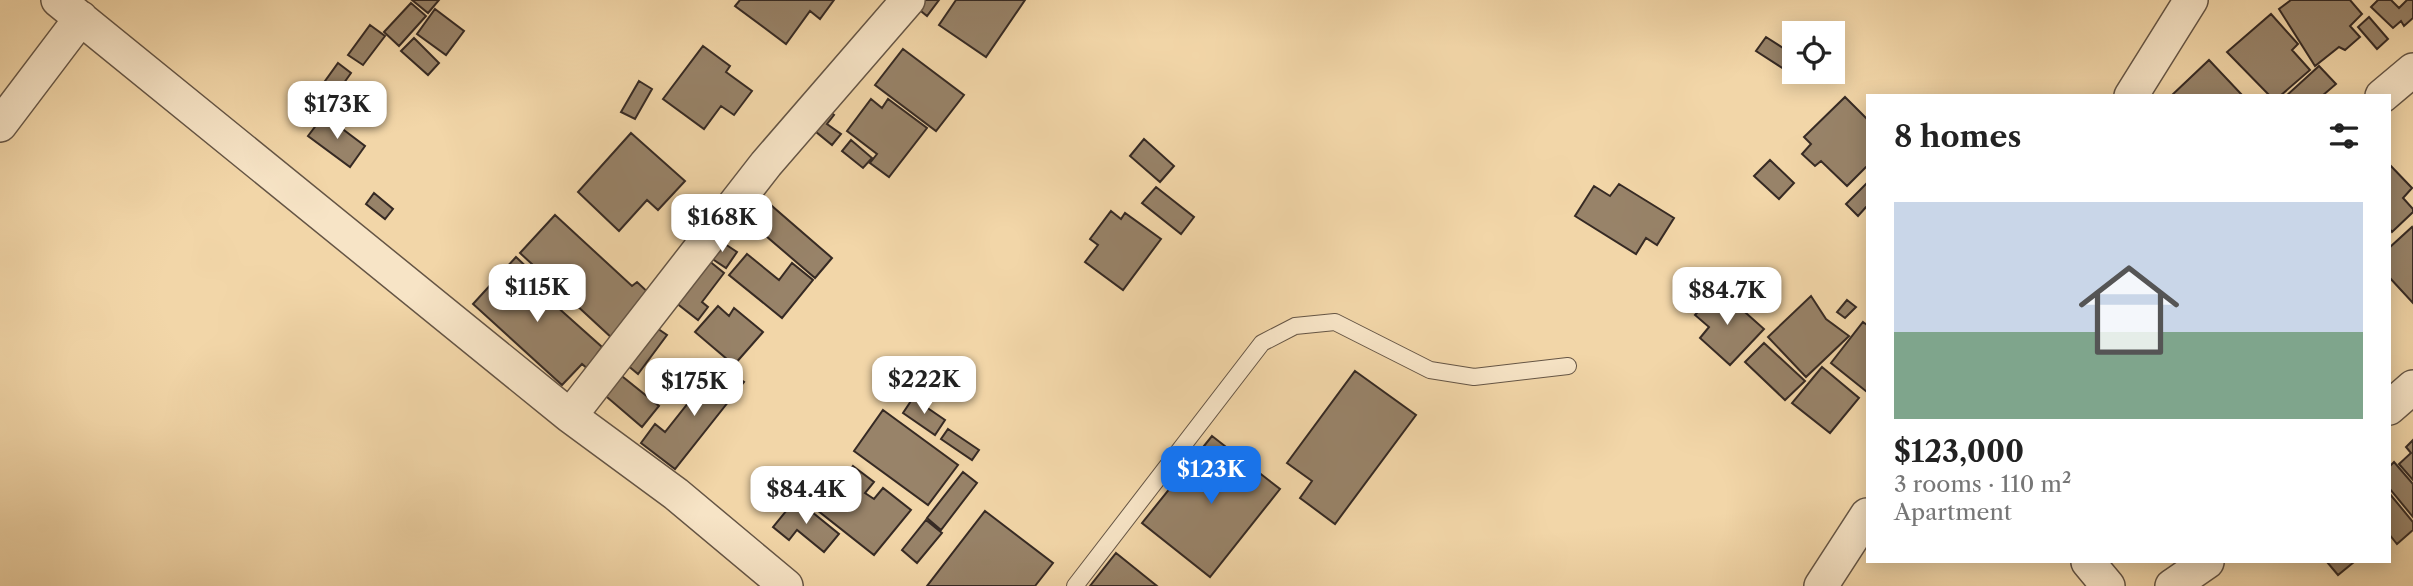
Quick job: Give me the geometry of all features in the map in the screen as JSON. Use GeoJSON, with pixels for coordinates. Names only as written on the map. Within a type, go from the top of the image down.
{"type":"FeatureCollection","features":[{"type":"Feature","properties":{"kind":"street"},"geometry":{"type":"LineString","coordinates":[[570,416],[766,164],[908,0]]}},
{"type":"Feature","properties":{"kind":"street"},"geometry":{"type":"LineString","coordinates":[[2132,94],[2191,0]]}},
{"type":"Feature","properties":{"kind":"street"},"geometry":{"type":"LineString","coordinates":[[0,125],[70,9],[570,416],[676,494],[786,586]]}},
{"type":"Feature","properties":{"kind":"street"},"geometry":{"type":"LineString","coordinates":[[2384,94],[2413,70]]}},
{"type":"Feature","properties":{"kind":"street"},"geometry":{"type":"LineString","coordinates":[[2391,406],[2413,387]]}},
{"type":"Feature","properties":{"kind":"street"},"geometry":{"type":"LineString","coordinates":[[1821,586],[1866,517]]}},
{"type":"Feature","properties":{"kind":"street"},"geometry":{"type":"LineString","coordinates":[[2089,563],[2108,586]]}},
{"type":"Feature","properties":{"kind":"street"},"geometry":{"type":"LineString","coordinates":[[2172,586],[2206,563]]}},
{"type":"Feature","properties":{"kind":"lane"},"geometry":{"type":"LineString","coordinates":[[1076,586],[1262,343],[1294,326],[1335,322],[1430,370],[1474,377],[1568,366]]}},
{"type":"Feature","properties":{"kind":"building"},"geometry":{"type":"Polygon","coordinates":[[[412,0],[439,0],[428,13],[412,0]]]}},
{"type":"Feature","properties":{"kind":"building"},"geometry":{"type":"Polygon","coordinates":[[[740,0],[834,0],[820,19],[810,11],[786,44],[735,6],[740,0]]]}},
{"type":"Feature","properties":{"kind":"building"},"geometry":{"type":"Polygon","coordinates":[[[922,0],[939,0],[927,16],[916,7],[922,0]]]}},
{"type":"Feature","properties":{"kind":"building"},"geometry":{"type":"Polygon","coordinates":[[[956,0],[1025,0],[986,57],[939,25],[956,0]]]}},
{"type":"Feature","properties":{"kind":"building"},"geometry":{"type":"Polygon","coordinates":[[[2291,0],[2350,0],[2362,14],[2350,26],[2360,37],[2345,50],[2339,47],[2315,66],[2279,9],[2291,0]]]}},
{"type":"Feature","properties":{"kind":"building"},"geometry":{"type":"Polygon","coordinates":[[[2378,0],[2391,0],[2399,8],[2407,0],[2413,0],[2413,18],[2404,26],[2401,21],[2393,28],[2371,7],[2378,0]]]}},
{"type":"Feature","properties":{"kind":"building"},"geometry":{"type":"Polygon","coordinates":[[[411,3],[426,16],[399,46],[384,32],[411,3]]]}},
{"type":"Feature","properties":{"kind":"building"},"geometry":{"type":"Polygon","coordinates":[[[435,9],[464,31],[446,55],[417,34],[435,9]]]}},
{"type":"Feature","properties":{"kind":"building"},"geometry":{"type":"Polygon","coordinates":[[[2271,14],[2298,44],[2292,50],[2310,70],[2282,94],[2268,94],[2227,52],[2271,14]]]}},
{"type":"Feature","properties":{"kind":"building"},"geometry":{"type":"Polygon","coordinates":[[[2369,17],[2388,39],[2377,49],[2358,27],[2369,17]]]}},
{"type":"Feature","properties":{"kind":"building"},"geometry":{"type":"Polygon","coordinates":[[[370,25],[385,36],[363,65],[348,55],[370,25]]]}},
{"type":"Feature","properties":{"kind":"building"},"geometry":{"type":"Polygon","coordinates":[[[1766,37],[1782,47],[1782,68],[1756,51],[1766,37]]]}},
{"type":"Feature","properties":{"kind":"building"},"geometry":{"type":"Polygon","coordinates":[[[414,38],[439,63],[428,75],[401,51],[414,38]]]}},
{"type":"Feature","properties":{"kind":"building"},"geometry":{"type":"Polygon","coordinates":[[[703,46],[730,66],[726,72],[752,91],[734,115],[721,106],[704,129],[663,99],[703,46]]]}},
{"type":"Feature","properties":{"kind":"building"},"geometry":{"type":"Polygon","coordinates":[[[903,49],[964,95],[936,131],[875,85],[903,49]]]}},
{"type":"Feature","properties":{"kind":"building"},"geometry":{"type":"Polygon","coordinates":[[[2209,60],[2241,94],[2173,94],[2209,60]]]}},
{"type":"Feature","properties":{"kind":"building"},"geometry":{"type":"Polygon","coordinates":[[[338,63],[351,73],[324,111],[310,102],[338,63]]]}},
{"type":"Feature","properties":{"kind":"building"},"geometry":{"type":"Polygon","coordinates":[[[2319,66],[2336,84],[2324,94],[2288,94],[2319,66]]]}},
{"type":"Feature","properties":{"kind":"building"},"geometry":{"type":"Polygon","coordinates":[[[639,81],[652,89],[635,119],[621,112],[639,81]]]}},
{"type":"Feature","properties":{"kind":"building"},"geometry":{"type":"Polygon","coordinates":[[[1845,97],[1866,118],[1866,167],[1847,186],[1821,161],[1815,166],[1802,154],[1811,144],[1804,137],[1845,97]]]}},
{"type":"Feature","properties":{"kind":"building"},"geometry":{"type":"Polygon","coordinates":[[[871,99],[882,108],[888,99],[927,128],[889,177],[870,163],[877,154],[847,131],[871,99]]]}},
{"type":"Feature","properties":{"kind":"building"},"geometry":{"type":"Polygon","coordinates":[[[825,108],[834,115],[827,124],[841,134],[832,145],[810,127],[825,108]]]}},
{"type":"Feature","properties":{"kind":"building"},"geometry":{"type":"Polygon","coordinates":[[[309,109],[319,116],[312,125],[302,118],[309,109]]]}},
{"type":"Feature","properties":{"kind":"building"},"geometry":{"type":"Polygon","coordinates":[[[324,115],[365,146],[350,167],[308,136],[324,115]]]}},
{"type":"Feature","properties":{"kind":"building"},"geometry":{"type":"Polygon","coordinates":[[[631,133],[685,181],[658,210],[647,200],[619,231],[578,192],[631,133]]]}},
{"type":"Feature","properties":{"kind":"building"},"geometry":{"type":"Polygon","coordinates":[[[1144,139],[1174,166],[1160,182],[1130,156],[1144,139]]]}},
{"type":"Feature","properties":{"kind":"building"},"geometry":{"type":"Polygon","coordinates":[[[851,140],[872,158],[863,168],[842,151],[851,140]]]}},
{"type":"Feature","properties":{"kind":"building"},"geometry":{"type":"Polygon","coordinates":[[[1770,160],[1794,183],[1779,199],[1754,176],[1770,160]]]}},
{"type":"Feature","properties":{"kind":"building"},"geometry":{"type":"Polygon","coordinates":[[[2391,166],[2412,188],[2403,198],[2413,209],[2392,232],[2391,166]]]}},
{"type":"Feature","properties":{"kind":"building"},"geometry":{"type":"Polygon","coordinates":[[[1619,184],[1674,218],[1657,245],[1646,238],[1636,254],[1575,216],[1594,186],[1610,196],[1619,184]]]}},
{"type":"Feature","properties":{"kind":"building"},"geometry":{"type":"Polygon","coordinates":[[[1866,184],[1866,207],[1858,216],[1846,204],[1866,184]]]}},
{"type":"Feature","properties":{"kind":"building"},"geometry":{"type":"Polygon","coordinates":[[[1156,187],[1194,217],[1181,234],[1142,203],[1156,187]]]}},
{"type":"Feature","properties":{"kind":"building"},"geometry":{"type":"Polygon","coordinates":[[[374,193],[393,209],[385,219],[366,204],[374,193]]]}},
{"type":"Feature","properties":{"kind":"building"},"geometry":{"type":"Polygon","coordinates":[[[757,193],[832,258],[815,278],[739,213],[757,193]]]}},
{"type":"Feature","properties":{"kind":"building"},"geometry":{"type":"Polygon","coordinates":[[[1111,211],[1121,219],[1125,213],[1161,239],[1123,290],[1085,262],[1098,245],[1090,239],[1111,211]]]}},
{"type":"Feature","properties":{"kind":"building"},"geometry":{"type":"Polygon","coordinates":[[[555,215],[632,286],[637,282],[653,297],[613,339],[520,253],[555,215]]]}},
{"type":"Feature","properties":{"kind":"building"},"geometry":{"type":"Polygon","coordinates":[[[2412,227],[2413,303],[2391,279],[2391,246],[2412,227]]]}},
{"type":"Feature","properties":{"kind":"building"},"geometry":{"type":"Polygon","coordinates":[[[719,240],[737,252],[726,268],[708,256],[719,240]]]}},
{"type":"Feature","properties":{"kind":"building"},"geometry":{"type":"Polygon","coordinates":[[[747,254],[779,280],[792,263],[813,280],[782,318],[729,275],[747,254]]]}},
{"type":"Feature","properties":{"kind":"building"},"geometry":{"type":"Polygon","coordinates":[[[516,257],[533,273],[527,280],[602,347],[597,354],[600,357],[589,370],[582,364],[562,385],[473,304],[516,257]]]}},
{"type":"Feature","properties":{"kind":"building"},"geometry":{"type":"Polygon","coordinates":[[[708,260],[724,273],[702,302],[708,307],[698,320],[675,302],[708,260]]]}},
{"type":"Feature","properties":{"kind":"building"},"geometry":{"type":"Polygon","coordinates":[[[1719,289],[1764,329],[1730,365],[1700,338],[1709,327],[1695,315],[1719,289]]]}},
{"type":"Feature","properties":{"kind":"building"},"geometry":{"type":"Polygon","coordinates":[[[1811,296],[1826,319],[1849,336],[1806,377],[1768,337],[1811,296]]]}},
{"type":"Feature","properties":{"kind":"building"},"geometry":{"type":"Polygon","coordinates":[[[1847,300],[1856,307],[1845,318],[1837,312],[1847,300]]]}},
{"type":"Feature","properties":{"kind":"building"},"geometry":{"type":"Polygon","coordinates":[[[718,306],[729,316],[734,308],[763,332],[734,365],[695,332],[718,306]]]}},
{"type":"Feature","properties":{"kind":"building"},"geometry":{"type":"Polygon","coordinates":[[[1863,322],[1866,324],[1866,391],[1831,363],[1863,322]]]}},
{"type":"Feature","properties":{"kind":"building"},"geometry":{"type":"Polygon","coordinates":[[[651,324],[667,335],[638,374],[626,364],[651,324]]]}},
{"type":"Feature","properties":{"kind":"building"},"geometry":{"type":"Polygon","coordinates":[[[1764,343],[1805,381],[1785,400],[1745,362],[1764,343]]]}},
{"type":"Feature","properties":{"kind":"building"},"geometry":{"type":"Polygon","coordinates":[[[719,364],[744,382],[675,469],[641,443],[655,424],[665,432],[719,364]]]}},
{"type":"Feature","properties":{"kind":"building"},"geometry":{"type":"Polygon","coordinates":[[[1822,367],[1859,398],[1830,433],[1792,403],[1822,367]]]}},
{"type":"Feature","properties":{"kind":"building"},"geometry":{"type":"Polygon","coordinates":[[[1355,371],[1416,415],[1335,524],[1300,498],[1312,481],[1287,463],[1355,371]]]}},
{"type":"Feature","properties":{"kind":"building"},"geometry":{"type":"Polygon","coordinates":[[[618,373],[659,406],[642,427],[601,392],[618,373]]]}},
{"type":"Feature","properties":{"kind":"building"},"geometry":{"type":"Polygon","coordinates":[[[913,398],[945,420],[935,435],[903,413],[913,398]]]}},
{"type":"Feature","properties":{"kind":"building"},"geometry":{"type":"Polygon","coordinates":[[[883,410],[958,465],[928,505],[854,451],[883,410]]]}},
{"type":"Feature","properties":{"kind":"building"},"geometry":{"type":"Polygon","coordinates":[[[948,429],[979,450],[972,460],[941,439],[948,429]]]}},
{"type":"Feature","properties":{"kind":"building"},"geometry":{"type":"Polygon","coordinates":[[[1212,436],[1280,489],[1210,577],[1142,523],[1212,436]]]}},
{"type":"Feature","properties":{"kind":"building"},"geometry":{"type":"Polygon","coordinates":[[[2413,440],[2413,480],[2399,464],[2411,453],[2406,447],[2413,440]]]}},
{"type":"Feature","properties":{"kind":"building"},"geometry":{"type":"Polygon","coordinates":[[[2394,462],[2413,484],[2413,517],[2391,490],[2391,465],[2394,462]]]}},
{"type":"Feature","properties":{"kind":"building"},"geometry":{"type":"Polygon","coordinates":[[[853,466],[874,482],[865,493],[874,499],[883,488],[911,510],[874,555],[817,510],[853,466]]]}},
{"type":"Feature","properties":{"kind":"building"},"geometry":{"type":"Polygon","coordinates":[[[963,472],[977,483],[941,530],[927,518],[963,472]]]}},
{"type":"Feature","properties":{"kind":"building"},"geometry":{"type":"Polygon","coordinates":[[[2391,495],[2413,522],[2413,530],[2397,544],[2391,536],[2391,495]]]}},
{"type":"Feature","properties":{"kind":"building"},"geometry":{"type":"Polygon","coordinates":[[[796,499],[839,534],[824,552],[797,530],[789,540],[773,527],[796,499]]]}},
{"type":"Feature","properties":{"kind":"building"},"geometry":{"type":"Polygon","coordinates":[[[985,511],[1053,563],[1035,586],[927,586],[985,511]]]}},
{"type":"Feature","properties":{"kind":"building"},"geometry":{"type":"Polygon","coordinates":[[[926,520],[942,533],[917,563],[902,550],[926,520]]]}},
{"type":"Feature","properties":{"kind":"building"},"geometry":{"type":"Polygon","coordinates":[[[1116,553],[1157,586],[1090,586],[1116,553]]]}},
{"type":"Feature","properties":{"kind":"building"},"geometry":{"type":"Polygon","coordinates":[[[2328,563],[2353,563],[2338,575],[2328,563]]]}}]}
